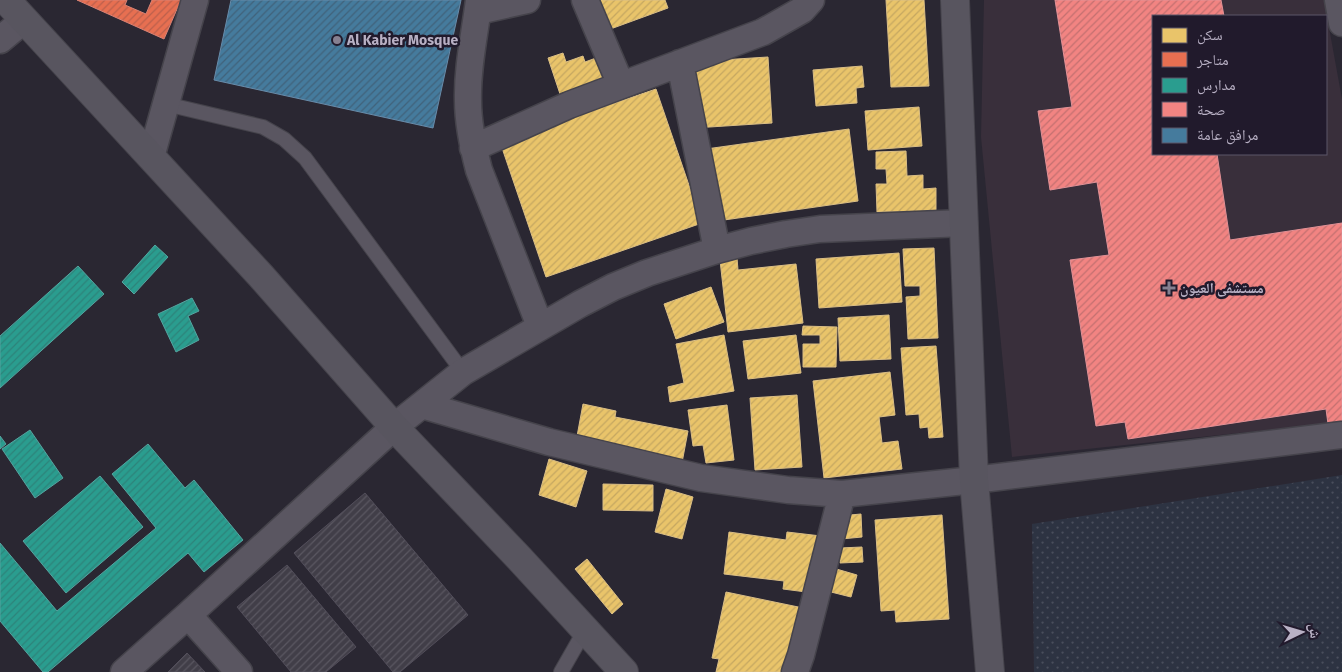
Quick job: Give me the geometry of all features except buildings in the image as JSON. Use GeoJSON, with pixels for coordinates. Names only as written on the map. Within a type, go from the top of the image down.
{"type":"FeatureCollection","features":[{"type":"Feature","properties":{"kind":"main road"},"geometry":{"type":"LineString","coordinates":[[6,0],[261,276],[394,427],[624,672]]}},
{"type":"Feature","properties":{"kind":"main road"},"geometry":{"type":"LineString","coordinates":[[954,0],[974,480],[990,672]]}},
{"type":"Feature","properties":{"kind":"street"},"geometry":{"type":"LineString","coordinates":[[151,157],[195,0]]}},
{"type":"Feature","properties":{"kind":"street"},"geometry":{"type":"LineString","coordinates":[[527,0],[478,6],[469,73],[469,126],[478,170],[540,326]]}},
{"type":"Feature","properties":{"kind":"street"},"geometry":{"type":"LineString","coordinates":[[585,0],[621,85]]}},
{"type":"Feature","properties":{"kind":"street"},"geometry":{"type":"LineString","coordinates":[[473,148],[568,105],[763,32],[802,10],[811,0]]}},
{"type":"Feature","properties":{"kind":"street"},"geometry":{"type":"LineString","coordinates":[[1338,0],[1342,23]]}},
{"type":"Feature","properties":{"kind":"street"},"geometry":{"type":"LineString","coordinates":[[0,40],[24,20]]}},
{"type":"Feature","properties":{"kind":"street"},"geometry":{"type":"LineString","coordinates":[[680,63],[717,250]]}},
{"type":"Feature","properties":{"kind":"street"},"geometry":{"type":"LineString","coordinates":[[124,672],[188,616],[394,427],[463,372],[580,304],[647,273],[717,250],[786,234],[820,229],[964,223]]}},
{"type":"Feature","properties":{"kind":"street"},"geometry":{"type":"LineString","coordinates":[[422,405],[549,442],[701,478],[788,490],[842,494],[974,480],[1342,435]]}},
{"type":"Feature","properties":{"kind":"street"},"geometry":{"type":"LineString","coordinates":[[795,672],[842,494]]}},
{"type":"Feature","properties":{"kind":"street"},"geometry":{"type":"LineString","coordinates":[[188,616],[239,672]]}},
{"type":"Feature","properties":{"kind":"lane"},"geometry":{"type":"LineString","coordinates":[[166,104],[263,128],[284,139],[305,158],[463,372]]}},
{"type":"Feature","properties":{"kind":"lane"},"geometry":{"type":"LineString","coordinates":[[561,672],[585,630]]}},
{"type":"Feature","properties":{"kind":"shaded area","name":"مستشفى العيون"},"geometry":{"type":"Polygon","coordinates":[[[984,0],[1324,0],[1327,15],[1152,15],[1152,155],[1327,155],[1327,16],[1342,99],[1342,422],[1012,457],[981,137],[984,0]]]}},
{"type":"Feature","properties":{"kind":"shaded area"},"geometry":{"type":"Polygon","coordinates":[[[1342,475],[1342,672],[1034,672],[1032,524],[1342,475]]]}},
{"type":"Feature","properties":{"kind":"place","name":"Al Kabier Mosque"},"geometry":{"type":"Point","coordinates":[337,40]}},
{"type":"Feature","properties":{"kind":"place","name":"مستشفى العيون"},"geometry":{"type":"Point","coordinates":[1169,288]}}]}
